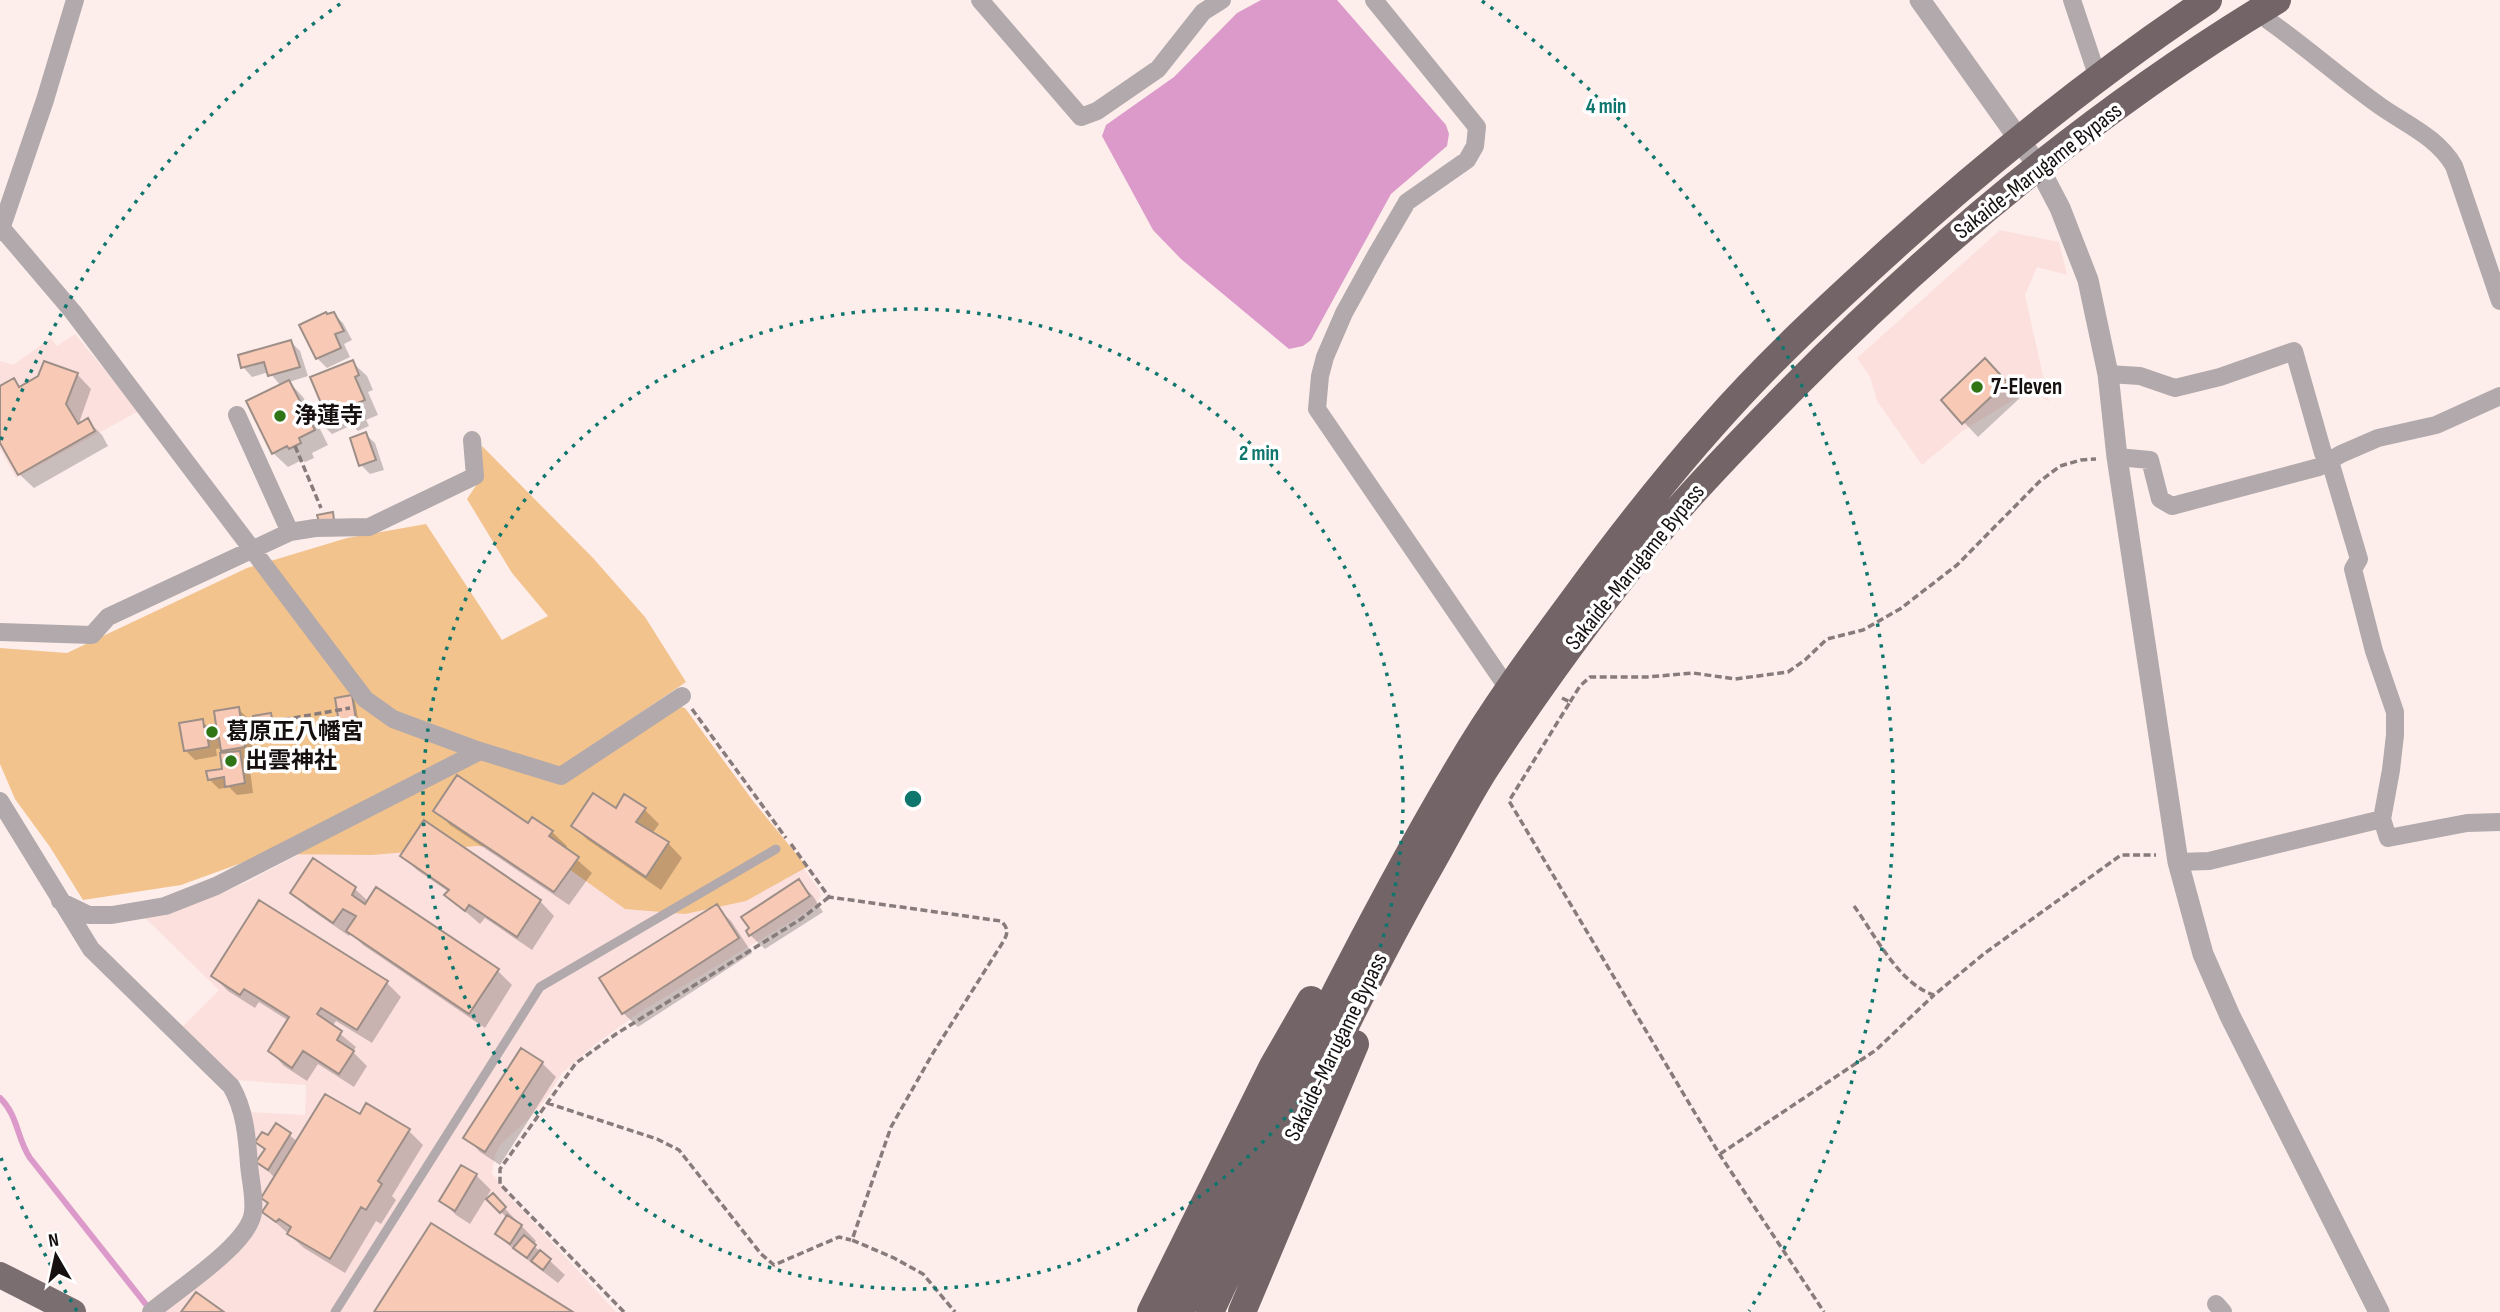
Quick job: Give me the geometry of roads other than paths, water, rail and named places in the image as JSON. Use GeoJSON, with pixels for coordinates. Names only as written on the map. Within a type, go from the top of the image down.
{"type":"FeatureCollection","features":[{"type":"Feature","properties":{"kind":"highway","name":"Sakaide-Marugame Bypass"},"geometry":{"type":"LineString","coordinates":[[1180,1312],[1310,1041],[1381,905],[1461,764],[1510,690],[1637,514],[1715,422],[1820,314],[2018,139],[2208,0]]}},
{"type":"Feature","properties":{"kind":"highway","name":"Sakaide-Marugame Bypass"},"geometry":{"type":"LineString","coordinates":[[1210,1312],[1332,1052],[1425,873],[1481,775],[1573,641],[1670,519],[1738,444],[1842,339],[1912,274],[2038,166],[2136,94],[2268,5]]}},
{"type":"Feature","properties":{"kind":"highway"},"geometry":{"type":"LineString","coordinates":[[1151,1312],[1273,1066],[1369,898],[1413,829],[1461,764]]}},
{"type":"Feature","properties":{"kind":"highway"},"geometry":{"type":"LineString","coordinates":[[1242,1312],[1425,873]]}},
{"type":"Feature","properties":{"kind":"main road"},"geometry":{"type":"LineString","coordinates":[[0,1275],[73,1312]]}},
{"type":"Feature","properties":{"kind":"street"},"geometry":{"type":"LineString","coordinates":[[75,0],[45,100],[0,228],[73,312],[365,699],[393,719],[480,751],[562,776],[682,696]]}},
{"type":"Feature","properties":{"kind":"street"},"geometry":{"type":"LineString","coordinates":[[980,0],[1081,117],[1097,111],[1158,69],[1203,12],[1222,0]]}},
{"type":"Feature","properties":{"kind":"street"},"geometry":{"type":"LineString","coordinates":[[1374,0],[1477,127],[1475,146],[1467,160],[1407,202],[1351,302],[1325,357],[1317,409],[1510,690]]}},
{"type":"Feature","properties":{"kind":"street"},"geometry":{"type":"LineString","coordinates":[[1920,0],[2038,166],[2060,208],[2088,280],[2108,374],[2117,457],[2178,862],[2203,954],[2230,1016],[2379,1312]]}},
{"type":"Feature","properties":{"kind":"street"},"geometry":{"type":"LineString","coordinates":[[2072,0],[2098,78]]}},
{"type":"Feature","properties":{"kind":"street"},"geometry":{"type":"LineString","coordinates":[[2268,5],[2269,21],[2379,105],[2445,151],[2454,166],[2500,301]]}},
{"type":"Feature","properties":{"kind":"street"},"geometry":{"type":"LineString","coordinates":[[2108,374],[2140,376],[2175,388],[2220,377],[2294,351],[2323,453],[2329,461],[2359,559],[2353,569],[2374,651],[2395,712],[2391,770],[2382,819],[2388,838],[2467,823],[2500,822]]}},
{"type":"Feature","properties":{"kind":"street"},"geometry":{"type":"LineString","coordinates":[[2117,457],[2150,460],[2160,499],[2172,506],[2319,467],[2341,453],[2378,438],[2436,425],[2500,396]]}},
{"type":"Feature","properties":{"kind":"street"},"geometry":{"type":"LineString","coordinates":[[237,415],[290,533]]}},
{"type":"Feature","properties":{"kind":"street"},"geometry":{"type":"LineString","coordinates":[[0,632],[92,635],[108,617],[290,533],[369,527],[475,477],[472,440]]}},
{"type":"Feature","properties":{"kind":"street"},"geometry":{"type":"LineString","coordinates":[[61,901],[89,915],[112,915],[165,906],[216,886],[480,751]]}},
{"type":"Feature","properties":{"kind":"street"},"geometry":{"type":"LineString","coordinates":[[0,801],[91,949],[231,1086],[240,1102],[247,1142],[253,1213],[248,1229],[233,1246],[151,1312]]}},
{"type":"Feature","properties":{"kind":"street"},"geometry":{"type":"LineString","coordinates":[[2178,862],[2210,861],[2382,819]]}},
{"type":"Feature","properties":{"kind":"lane"},"geometry":{"type":"LineString","coordinates":[[335,1312],[540,987],[776,849]]}},
{"type":"Feature","properties":{"kind":"waterway"},"geometry":{"type":"LineString","coordinates":[[0,1098],[14,1119],[30,1158],[148,1307]]}},
{"type":"Feature","properties":{"kind":"place","name":"7-Eleven"},"geometry":{"type":"Point","coordinates":[1977,387]}},
{"type":"Feature","properties":{"kind":"place","name":"浄蓮寺"},"geometry":{"type":"Point","coordinates":[280,416]}},
{"type":"Feature","properties":{"kind":"place","name":"葛原正八幡宮"},"geometry":{"type":"Point","coordinates":[212,732]}},
{"type":"Feature","properties":{"kind":"place","name":"出雲神社"},"geometry":{"type":"Point","coordinates":[231,761]}}]}
